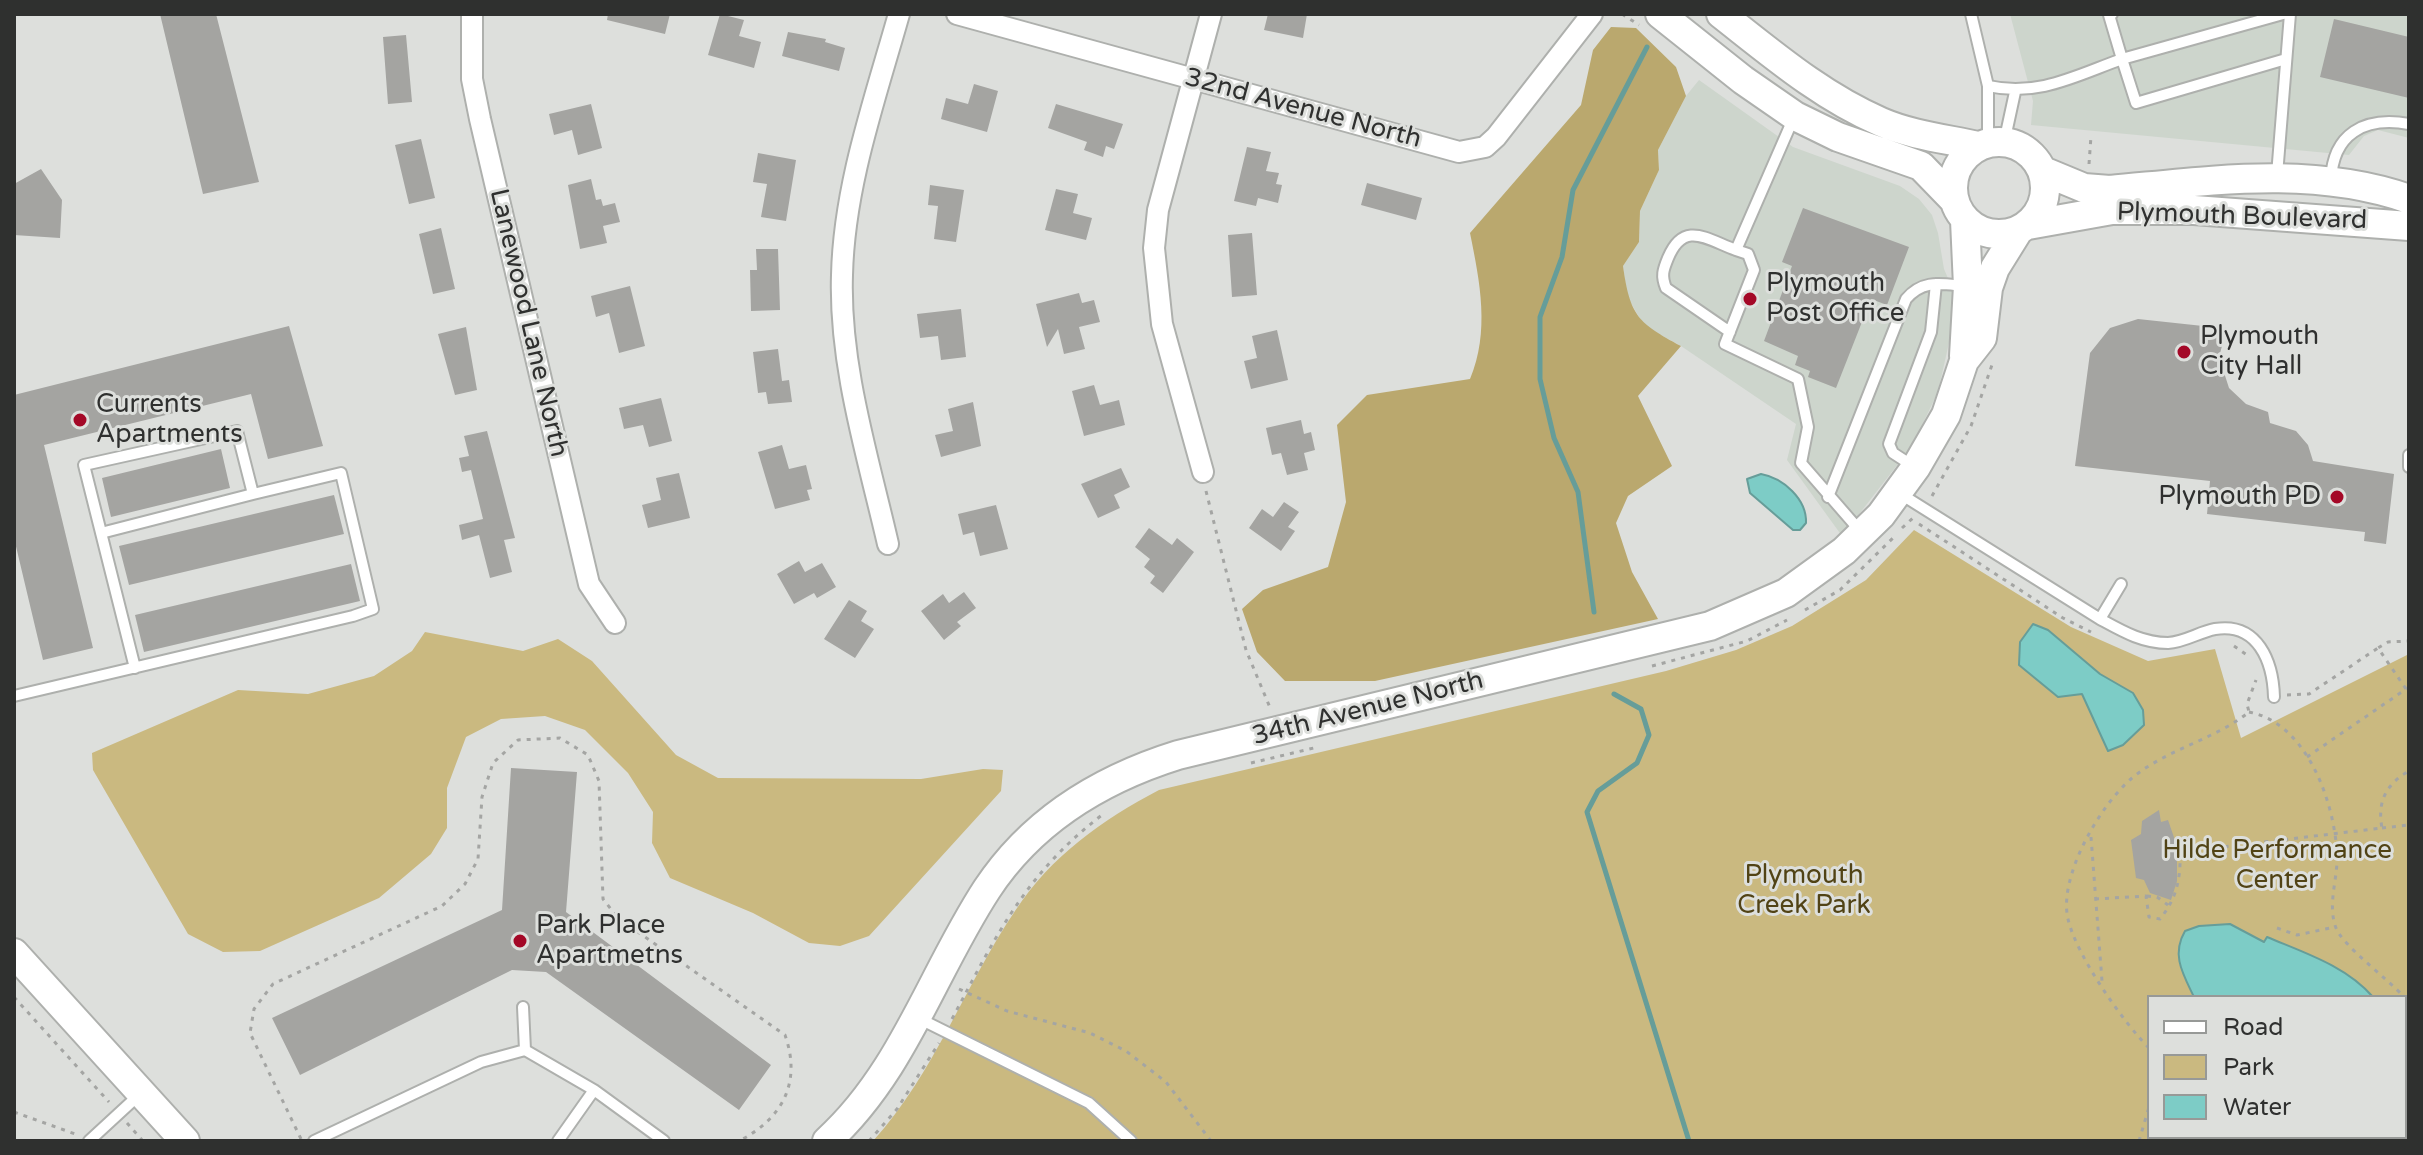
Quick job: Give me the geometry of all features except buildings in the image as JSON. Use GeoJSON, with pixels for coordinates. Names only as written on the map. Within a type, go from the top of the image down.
{"type":"FeatureCollection","features":[{"type":"Feature","properties":{"kind":"street","name":"Lanewood Lane North"},"geometry":{"type":"LineString","coordinates":[[472,14],[472,79],[480,119],[589,584],[615,623]]}},
{"type":"Feature","properties":{"kind":"street"},"geometry":{"type":"LineString","coordinates":[[888,544],[855,397],[845,337],[842,276],[847,216],[859,156],[899,14]]}},
{"type":"Feature","properties":{"kind":"street","name":"32nd Avenue North"},"geometry":{"type":"LineString","coordinates":[[957,14],[1459,152],[1485,147],[1496,137],[1592,14]]}},
{"type":"Feature","properties":{"kind":"street"},"geometry":{"type":"LineString","coordinates":[[1203,472],[1162,324],[1154,248],[1158,210],[1211,14]]}},
{"type":"Feature","properties":{"kind":"street"},"geometry":{"type":"LineString","coordinates":[[1660,14],[1743,80],[1795,116],[1838,137],[1921,166],[1959,210],[1991,234],[2023,228],[2045,199],[2043,171],[2025,149],[1884,123],[1806,81],[1721,14]]}},
{"type":"Feature","properties":{"kind":"street"},"geometry":{"type":"LineString","coordinates":[[1959,210],[1957,168],[1991,144]]}},
{"type":"Feature","properties":{"kind":"street","name":"Plymouth Boulevard"},"geometry":{"type":"LineString","coordinates":[[2043,171],[2084,188],[2110,190],[2277,177],[2377,188],[2409,199]]}},
{"type":"Feature","properties":{"kind":"street","name":"34th Avenue North"},"geometry":{"type":"LineString","coordinates":[[827,1141],[886,1073],[972,914],[1009,860],[1052,818],[1119,776],[1178,755],[1710,626],[1786,593],[1863,533],[1916,467],[1946,415],[1964,361],[1968,286],[1959,210]]}},
{"type":"Feature","properties":{"kind":"street","name":"Plymouth Boulevard"},"geometry":{"type":"LineString","coordinates":[[2023,228],[2082,213],[2126,210],[2194,210],[2409,226]]}},
{"type":"Feature","properties":{"kind":"street","name":"34th Avenue North"},"geometry":{"type":"LineString","coordinates":[[1964,361],[1982,338],[1988,288],[1995,268],[2023,228]]}},
{"type":"Feature","properties":{"kind":"street"},"geometry":{"type":"LineString","coordinates":[[14,953],[185,1141]]}},
{"type":"Feature","properties":{"kind":"lane"},"geometry":{"type":"LineString","coordinates":[[1971,14],[1988,86],[1991,144]]}},
{"type":"Feature","properties":{"kind":"lane"},"geometry":{"type":"LineString","coordinates":[[2112,14],[2109,15],[2136,103],[2286,59]]}},
{"type":"Feature","properties":{"kind":"lane"},"geometry":{"type":"LineString","coordinates":[[1988,86],[2015,92],[2037,90],[2122,59],[2283,14]]}},
{"type":"Feature","properties":{"kind":"lane"},"geometry":{"type":"LineString","coordinates":[[2277,177],[2290,14]]}},
{"type":"Feature","properties":{"kind":"lane"},"geometry":{"type":"LineString","coordinates":[[1991,144],[2007,129],[2015,92]]}},
{"type":"Feature","properties":{"kind":"lane"},"geometry":{"type":"LineString","coordinates":[[1736,250],[1786,130],[1795,116]]}},
{"type":"Feature","properties":{"kind":"lane"},"geometry":{"type":"LineString","coordinates":[[2331,181],[2332,157],[2354,131],[2382,122],[2409,124]]}},
{"type":"Feature","properties":{"kind":"lane"},"geometry":{"type":"LineString","coordinates":[[1730,332],[1666,288],[1662,272],[1674,242],[1681,236],[1691,234],[1748,254],[1754,270],[1730,332],[1725,344],[1798,379],[1808,427],[1801,463],[1863,533]]}},
{"type":"Feature","properties":{"kind":"lane"},"geometry":{"type":"LineString","coordinates":[[1828,497],[1906,299],[1916,288],[1936,284],[1968,286]]}},
{"type":"Feature","properties":{"kind":"lane"},"geometry":{"type":"LineString","coordinates":[[1916,467],[1893,453],[1889,444],[1931,332],[1936,284]]}},
{"type":"Feature","properties":{"kind":"lane"},"geometry":{"type":"LineString","coordinates":[[135,668],[84,465],[237,431],[253,494]]}},
{"type":"Feature","properties":{"kind":"lane"},"geometry":{"type":"LineString","coordinates":[[2409,455],[2409,467]]}},
{"type":"Feature","properties":{"kind":"lane"},"geometry":{"type":"LineString","coordinates":[[14,696],[373,609],[341,473],[101,533]]}},
{"type":"Feature","properties":{"kind":"lane"},"geometry":{"type":"LineString","coordinates":[[1897,492],[2130,636],[2151,642],[2172,643],[2218,629],[2244,632],[2259,644],[2270,660],[2274,697]]}},
{"type":"Feature","properties":{"kind":"lane"},"geometry":{"type":"LineString","coordinates":[[2100,619],[2121,584]]}},
{"type":"Feature","properties":{"kind":"lane"},"geometry":{"type":"LineString","coordinates":[[523,1007],[525,1050]]}},
{"type":"Feature","properties":{"kind":"lane"},"geometry":{"type":"LineString","coordinates":[[917,1018],[1089,1103],[1131,1141]]}},
{"type":"Feature","properties":{"kind":"lane"},"geometry":{"type":"LineString","coordinates":[[314,1141],[481,1062],[525,1050],[594,1090],[664,1141]]}},
{"type":"Feature","properties":{"kind":"lane"},"geometry":{"type":"LineString","coordinates":[[558,1141],[594,1090]]}},
{"type":"Feature","properties":{"kind":"lane"},"geometry":{"type":"LineString","coordinates":[[91,1140],[140,1094]]}},
{"type":"Feature","properties":{"kind":"path"},"geometry":{"type":"LineString","coordinates":[[1929,500],[1971,426],[1993,361]]}},
{"type":"Feature","properties":{"kind":"path"},"geometry":{"type":"LineString","coordinates":[[1203,472],[1246,650],[1271,711]]}},
{"type":"Feature","properties":{"kind":"path"},"geometry":{"type":"LineString","coordinates":[[1641,668],[1697,656],[1765,633],[1840,590],[1912,519],[2063,618],[2104,638]]}},
{"type":"Feature","properties":{"kind":"path"},"geometry":{"type":"LineString","coordinates":[[2274,697],[2309,694],[2388,642],[2409,641]]}},
{"type":"Feature","properties":{"kind":"path"},"geometry":{"type":"LineString","coordinates":[[2223,643],[2235,646],[2248,656]]}},
{"type":"Feature","properties":{"kind":"path"},"geometry":{"type":"LineString","coordinates":[[2307,757],[2408,688],[2378,648]]}},
{"type":"Feature","properties":{"kind":"path"},"geometry":{"type":"LineString","coordinates":[[2249,712],[2247,704],[2256,684],[2256,670]]}},
{"type":"Feature","properties":{"kind":"path"},"geometry":{"type":"LineString","coordinates":[[2249,712],[2274,723],[2307,757],[2325,795],[2335,834],[2337,867],[2332,903],[2335,927],[2348,946],[2377,968],[2401,995]]}},
{"type":"Feature","properties":{"kind":"path"},"geometry":{"type":"LineString","coordinates":[[2147,1046],[2132,1030],[2102,985],[2067,918],[2066,891],[2091,833],[2112,798],[2133,777],[2249,712]]}},
{"type":"Feature","properties":{"kind":"path"},"geometry":{"type":"LineString","coordinates":[[302,1141],[250,1033],[254,1009],[273,984],[442,906],[465,884],[478,859],[482,797],[493,763],[518,740],[560,738],[588,755],[599,781],[603,899],[610,909],[618,918],[785,1035],[793,1058],[790,1087],[766,1128],[739,1141]]}},
{"type":"Feature","properties":{"kind":"path"},"geometry":{"type":"LineString","coordinates":[[1245,764],[1320,746]]}},
{"type":"Feature","properties":{"kind":"path"},"geometry":{"type":"LineString","coordinates":[[2382,828],[2384,794],[2393,781],[2409,771]]}},
{"type":"Feature","properties":{"kind":"path"},"geometry":{"type":"LineString","coordinates":[[869,1141],[897,1109],[945,1032],[1021,894],[1070,842],[1111,809]]}},
{"type":"Feature","properties":{"kind":"path"},"geometry":{"type":"LineString","coordinates":[[2146,896],[2150,919],[2160,919],[2168,905],[2174,903],[2181,874],[2180,852],[2409,825]]}},
{"type":"Feature","properties":{"kind":"path"},"geometry":{"type":"LineString","coordinates":[[2091,833],[2102,985]]}},
{"type":"Feature","properties":{"kind":"path"},"geometry":{"type":"LineString","coordinates":[[2095,899],[2146,896],[2157,897],[2168,905]]}},
{"type":"Feature","properties":{"kind":"path"},"geometry":{"type":"LineString","coordinates":[[2277,928],[2297,935],[2335,927]]}},
{"type":"Feature","properties":{"kind":"path"},"geometry":{"type":"LineString","coordinates":[[937,979],[1007,1011],[1090,1033],[1126,1051],[1166,1082],[1211,1141]]}},
{"type":"Feature","properties":{"kind":"path"},"geometry":{"type":"LineString","coordinates":[[14,997],[143,1141]]}},
{"type":"Feature","properties":{"kind":"path"},"geometry":{"type":"LineString","coordinates":[[14,1112],[91,1140]]}},
{"type":"Feature","properties":{"kind":"path"},"geometry":{"type":"LineString","coordinates":[[2139,1141],[2147,1114]]}},
{"type":"Feature","properties":{"kind":"shaded area"},"geometry":{"type":"Polygon","coordinates":[[[2010,14],[2409,14],[2409,138],[2378,130],[2364,136],[2349,155],[2031,125],[2033,101],[2010,14]]]}},
{"type":"Feature","properties":{"kind":"shaded area"},"geometry":{"type":"Polygon","coordinates":[[[1611,27],[1636,28],[1676,67],[1686,96],[1658,150],[1659,170],[1640,211],[1639,242],[1623,266],[1629,296],[1638,316],[1655,331],[1681,346],[1638,396],[1672,466],[1628,496],[1616,523],[1632,572],[1658,619],[1375,681],[1285,681],[1257,652],[1242,609],[1263,590],[1328,567],[1346,502],[1337,425],[1367,395],[1470,379],[1480,343],[1481,307],[1470,233],[1581,105],[1593,50],[1611,27]]]}},
{"type":"Feature","properties":{"kind":"shaded area"},"geometry":{"type":"Polygon","coordinates":[[[1699,80],[1793,147],[1900,186],[1919,199],[1932,215],[1938,233],[1944,269],[1958,302],[1938,392],[1912,446],[1842,536],[1787,460],[1796,424],[1681,346],[1644,326],[1627,296],[1623,266],[1639,242],[1640,211],[1659,170],[1658,150],[1686,96],[1699,80]]]}},
{"type":"Feature","properties":{"kind":"green space","name":"Plymouth Creek Park"},"geometry":{"type":"Polygon","coordinates":[[[1914,530],[2071,627],[2148,661],[2215,649],[2241,738],[2409,654],[2409,1141],[873,1141],[914,1087],[997,940],[1029,891],[1079,841],[1159,790],[1666,671],[1736,650],[1792,626],[1866,580],[1914,530]]]}},
{"type":"Feature","properties":{"kind":"green space"},"geometry":{"type":"Polygon","coordinates":[[[425,632],[523,651],[558,639],[592,661],[676,755],[718,778],[921,779],[983,769],[1003,770],[1001,791],[869,936],[840,946],[809,943],[753,913],[670,878],[652,843],[653,812],[628,773],[585,730],[545,716],[501,719],[466,737],[447,788],[447,828],[431,854],[379,898],[260,951],[223,952],[188,934],[93,770],[92,753],[238,690],[308,694],[374,676],[412,651],[425,632]]]}},
{"type":"Feature","properties":{"kind":"water"},"geometry":{"type":"Polygon","coordinates":[[[1761,474],[1785,485],[1798,498],[1806,523],[1800,530],[1793,530],[1750,493],[1747,479],[1761,474]]]}},
{"type":"Feature","properties":{"kind":"water"},"geometry":{"type":"Polygon","coordinates":[[[2033,624],[2048,630],[2100,674],[2133,693],[2143,710],[2144,725],[2123,745],[2108,751],[2082,694],[2058,697],[2019,665],[2020,642],[2033,624]]]}},
{"type":"Feature","properties":{"kind":"water"},"geometry":{"type":"Polygon","coordinates":[[[2230,924],[2264,942],[2267,937],[2324,961],[2371,995],[2193,995],[2183,972],[2179,948],[2185,931],[2199,926],[2230,924]]]}},
{"type":"Feature","properties":{"kind":"waterway"},"geometry":{"type":"LineString","coordinates":[[1594,612],[1578,492],[1554,438],[1540,379],[1540,317],[1562,257],[1573,190],[1647,47]]}},
{"type":"Feature","properties":{"kind":"waterway"},"geometry":{"type":"LineString","coordinates":[[1614,694],[1641,709],[1649,735],[1637,763],[1598,791],[1587,812],[1689,1141]]}},
{"type":"Feature","properties":{"kind":"place","name":"Plymouth Post Office"},"geometry":{"type":"Point","coordinates":[1750,299]}},
{"type":"Feature","properties":{"kind":"place","name":"Plymouth City Hall"},"geometry":{"type":"Point","coordinates":[2184,352]}},
{"type":"Feature","properties":{"kind":"place","name":"Currents Apartments"},"geometry":{"type":"Point","coordinates":[80,420]}},
{"type":"Feature","properties":{"kind":"place","name":"Plymouth PD"},"geometry":{"type":"Point","coordinates":[2337,497]}},
{"type":"Feature","properties":{"kind":"place","name":"Park Place Apartmetns"},"geometry":{"type":"Point","coordinates":[520,941]}},
{"type":"Feature","properties":{"kind":"park label","name":"Hilde Performance Center"},"geometry":{"type":"Point","coordinates":[2277,866]}}]}
